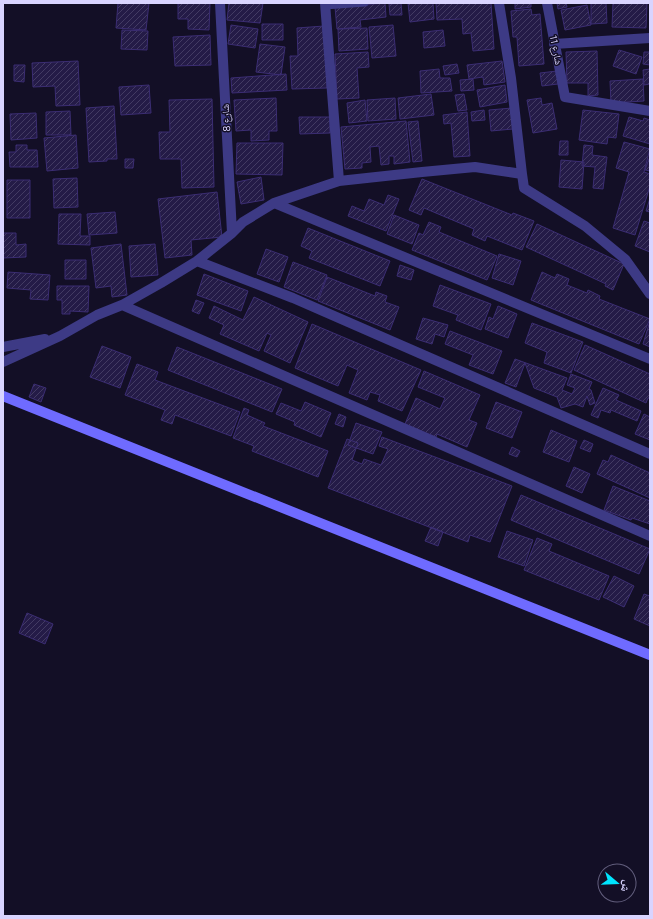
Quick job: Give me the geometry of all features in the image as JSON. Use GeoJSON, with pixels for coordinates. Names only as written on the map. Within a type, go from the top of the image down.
{"type":"FeatureCollection","features":[{"type":"Feature","properties":{"kind":"street","name":"شارع 8"},"geometry":{"type":"LineString","coordinates":[[220,3],[232,233]]}},
{"type":"Feature","properties":{"kind":"street"},"geometry":{"type":"LineString","coordinates":[[498,3],[511,78],[524,188],[585,226],[625,259],[650,294]]}},
{"type":"Feature","properties":{"kind":"street","name":"شارع 11"},"geometry":{"type":"LineString","coordinates":[[547,3],[565,97],[650,111]]}},
{"type":"Feature","properties":{"kind":"street"},"geometry":{"type":"LineString","coordinates":[[325,5],[339,181]]}},
{"type":"Feature","properties":{"kind":"street"},"geometry":{"type":"LineString","coordinates":[[554,44],[650,38]]}},
{"type":"Feature","properties":{"kind":"street"},"geometry":{"type":"LineString","coordinates":[[3,362],[60,336],[97,315],[122,305],[197,261],[232,233],[243,222],[274,203],[339,181],[475,167],[522,174]]}},
{"type":"Feature","properties":{"kind":"street"},"geometry":{"type":"LineString","coordinates":[[274,203],[650,359]]}},
{"type":"Feature","properties":{"kind":"street"},"geometry":{"type":"LineString","coordinates":[[197,261],[293,298],[650,454]]}},
{"type":"Feature","properties":{"kind":"street"},"geometry":{"type":"LineString","coordinates":[[122,305],[650,536]]}},
{"type":"Feature","properties":{"kind":"street"},"geometry":{"type":"LineString","coordinates":[[3,347],[60,336]]}},
{"type":"Feature","properties":{"kind":"street"},"geometry":{"type":"LineString","coordinates":[[3,396],[650,655]]}},
{"type":"Feature","properties":{"kind":"lane"},"geometry":{"type":"LineString","coordinates":[[325,5],[365,3]]}},
{"type":"Feature","properties":{"kind":"building"},"geometry":{"type":"Polygon","coordinates":[[[118,3],[149,3],[146,30],[116,28],[118,3]]]}},
{"type":"Feature","properties":{"kind":"building"},"geometry":{"type":"Polygon","coordinates":[[[178,3],[210,3],[209,30],[188,29],[188,19],[178,19],[178,3]]]}},
{"type":"Feature","properties":{"kind":"building"},"geometry":{"type":"Polygon","coordinates":[[[229,3],[263,3],[260,23],[227,20],[229,3]]]}},
{"type":"Feature","properties":{"kind":"building"},"geometry":{"type":"Polygon","coordinates":[[[385,3],[386,17],[360,20],[361,27],[337,29],[335,7],[385,3]]]}},
{"type":"Feature","properties":{"kind":"building"},"geometry":{"type":"Polygon","coordinates":[[[401,3],[402,15],[390,15],[389,4],[401,3]]]}},
{"type":"Feature","properties":{"kind":"building"},"geometry":{"type":"Polygon","coordinates":[[[408,3],[433,3],[434,19],[410,22],[408,3]]]}},
{"type":"Feature","properties":{"kind":"building"},"geometry":{"type":"Polygon","coordinates":[[[436,3],[491,3],[494,49],[473,51],[471,33],[463,34],[462,19],[437,20],[436,3]]]}},
{"type":"Feature","properties":{"kind":"building"},"geometry":{"type":"Polygon","coordinates":[[[515,3],[531,3],[531,7],[515,9],[515,3]]]}},
{"type":"Feature","properties":{"kind":"building"},"geometry":{"type":"Polygon","coordinates":[[[557,3],[566,3],[567,7],[558,9],[557,3]]]}},
{"type":"Feature","properties":{"kind":"building"},"geometry":{"type":"Polygon","coordinates":[[[591,3],[606,3],[607,23],[591,24],[591,3]]]}},
{"type":"Feature","properties":{"kind":"building"},"geometry":{"type":"Polygon","coordinates":[[[613,3],[647,3],[646,28],[612,27],[613,3]]]}},
{"type":"Feature","properties":{"kind":"building"},"geometry":{"type":"Polygon","coordinates":[[[587,5],[591,25],[565,30],[561,10],[587,5]]]}},
{"type":"Feature","properties":{"kind":"building"},"geometry":{"type":"Polygon","coordinates":[[[531,9],[532,15],[540,14],[544,64],[519,66],[517,37],[513,37],[511,11],[531,9]]]}},
{"type":"Feature","properties":{"kind":"building"},"geometry":{"type":"Polygon","coordinates":[[[262,24],[283,24],[283,40],[262,40],[262,24]]]}},
{"type":"Feature","properties":{"kind":"building"},"geometry":{"type":"Polygon","coordinates":[[[231,25],[258,29],[255,48],[228,44],[231,25]]]}},
{"type":"Feature","properties":{"kind":"building"},"geometry":{"type":"Polygon","coordinates":[[[393,25],[396,56],[372,58],[369,27],[393,25]]]}},
{"type":"Feature","properties":{"kind":"building"},"geometry":{"type":"Polygon","coordinates":[[[324,26],[327,88],[292,89],[290,56],[298,56],[297,28],[324,26]]]}},
{"type":"Feature","properties":{"kind":"building"},"geometry":{"type":"Polygon","coordinates":[[[367,28],[368,49],[339,51],[338,29],[367,28]]]}},
{"type":"Feature","properties":{"kind":"building"},"geometry":{"type":"Polygon","coordinates":[[[122,30],[148,31],[147,50],[121,49],[122,30]]]}},
{"type":"Feature","properties":{"kind":"building"},"geometry":{"type":"Polygon","coordinates":[[[443,30],[445,46],[424,48],[423,32],[443,30]]]}},
{"type":"Feature","properties":{"kind":"building"},"geometry":{"type":"Polygon","coordinates":[[[210,35],[211,65],[175,66],[173,37],[210,35]]]}},
{"type":"Feature","properties":{"kind":"building"},"geometry":{"type":"Polygon","coordinates":[[[260,44],[285,47],[281,75],[256,72],[260,44]]]}},
{"type":"Feature","properties":{"kind":"building"},"geometry":{"type":"Polygon","coordinates":[[[619,50],[642,57],[636,74],[613,66],[619,50]]]}},
{"type":"Feature","properties":{"kind":"building"},"geometry":{"type":"Polygon","coordinates":[[[597,51],[598,95],[588,96],[588,83],[567,83],[566,52],[597,51]]]}},
{"type":"Feature","properties":{"kind":"building"},"geometry":{"type":"Polygon","coordinates":[[[368,52],[369,67],[357,68],[359,98],[337,99],[335,54],[368,52]]]}},
{"type":"Feature","properties":{"kind":"building"},"geometry":{"type":"Polygon","coordinates":[[[644,52],[650,52],[650,65],[643,64],[644,52]]]}},
{"type":"Feature","properties":{"kind":"building"},"geometry":{"type":"Polygon","coordinates":[[[78,61],[80,105],[56,106],[55,86],[33,87],[32,63],[78,61]]]}},
{"type":"Feature","properties":{"kind":"building"},"geometry":{"type":"Polygon","coordinates":[[[502,61],[505,82],[484,85],[483,77],[469,79],[467,65],[502,61]]]}},
{"type":"Feature","properties":{"kind":"building"},"geometry":{"type":"Polygon","coordinates":[[[457,64],[459,73],[445,75],[443,66],[457,64]]]}},
{"type":"Feature","properties":{"kind":"building"},"geometry":{"type":"Polygon","coordinates":[[[14,65],[25,65],[24,82],[14,81],[14,65]]]}},
{"type":"Feature","properties":{"kind":"building"},"geometry":{"type":"Polygon","coordinates":[[[439,69],[440,78],[450,78],[452,91],[421,93],[420,71],[439,69]]]}},
{"type":"Feature","properties":{"kind":"building"},"geometry":{"type":"Polygon","coordinates":[[[650,69],[650,84],[644,85],[643,70],[650,69]]]}},
{"type":"Feature","properties":{"kind":"building"},"geometry":{"type":"Polygon","coordinates":[[[557,71],[558,84],[542,86],[540,73],[557,71]]]}},
{"type":"Feature","properties":{"kind":"building"},"geometry":{"type":"Polygon","coordinates":[[[286,74],[287,90],[232,93],[231,78],[286,74]]]}},
{"type":"Feature","properties":{"kind":"building"},"geometry":{"type":"Polygon","coordinates":[[[473,79],[474,90],[461,91],[460,80],[473,79]]]}},
{"type":"Feature","properties":{"kind":"building"},"geometry":{"type":"Polygon","coordinates":[[[643,79],[644,101],[611,103],[610,81],[643,79]]]}},
{"type":"Feature","properties":{"kind":"building"},"geometry":{"type":"Polygon","coordinates":[[[149,85],[151,113],[121,115],[119,87],[149,85]]]}},
{"type":"Feature","properties":{"kind":"building"},"geometry":{"type":"Polygon","coordinates":[[[505,85],[507,102],[480,107],[477,90],[505,85]]]}},
{"type":"Feature","properties":{"kind":"building"},"geometry":{"type":"Polygon","coordinates":[[[431,94],[434,115],[400,119],[398,98],[431,94]]]}},
{"type":"Feature","properties":{"kind":"building"},"geometry":{"type":"Polygon","coordinates":[[[464,94],[467,110],[458,111],[455,95],[464,94]]]}},
{"type":"Feature","properties":{"kind":"building"},"geometry":{"type":"Polygon","coordinates":[[[276,98],[277,131],[269,131],[269,140],[251,141],[251,130],[236,131],[234,100],[276,98]]]}},
{"type":"Feature","properties":{"kind":"building"},"geometry":{"type":"Polygon","coordinates":[[[395,98],[396,119],[368,121],[367,100],[395,98]]]}},
{"type":"Feature","properties":{"kind":"building"},"geometry":{"type":"Polygon","coordinates":[[[541,98],[542,105],[552,103],[557,129],[533,133],[527,100],[541,98]]]}},
{"type":"Feature","properties":{"kind":"building"},"geometry":{"type":"Polygon","coordinates":[[[212,99],[214,187],[182,188],[181,159],[160,159],[159,132],[170,132],[169,100],[212,99]]]}},
{"type":"Feature","properties":{"kind":"building"},"geometry":{"type":"Polygon","coordinates":[[[365,100],[367,121],[349,123],[347,103],[365,100]]]}},
{"type":"Feature","properties":{"kind":"building"},"geometry":{"type":"Polygon","coordinates":[[[114,106],[117,159],[89,162],[86,108],[114,106]]]}},
{"type":"Feature","properties":{"kind":"building"},"geometry":{"type":"Polygon","coordinates":[[[512,108],[513,129],[491,131],[489,110],[512,108]]]}},
{"type":"Feature","properties":{"kind":"building"},"geometry":{"type":"Polygon","coordinates":[[[484,110],[485,120],[472,121],[471,112],[484,110]]]}},
{"type":"Feature","properties":{"kind":"building"},"geometry":{"type":"Polygon","coordinates":[[[583,110],[619,114],[616,138],[608,137],[607,144],[579,140],[583,110]]]}},
{"type":"Feature","properties":{"kind":"building"},"geometry":{"type":"Polygon","coordinates":[[[70,111],[71,135],[46,135],[46,112],[70,111]]]}},
{"type":"Feature","properties":{"kind":"building"},"geometry":{"type":"Polygon","coordinates":[[[467,112],[470,156],[454,157],[451,123],[444,124],[443,115],[467,112]]]}},
{"type":"Feature","properties":{"kind":"building"},"geometry":{"type":"Polygon","coordinates":[[[36,113],[37,138],[11,140],[10,114],[36,113]]]}},
{"type":"Feature","properties":{"kind":"building"},"geometry":{"type":"Polygon","coordinates":[[[299,117],[330,117],[330,133],[300,134],[299,117]]]}},
{"type":"Feature","properties":{"kind":"building"},"geometry":{"type":"Polygon","coordinates":[[[629,117],[643,121],[644,118],[650,120],[650,144],[623,136],[629,117]]]}},
{"type":"Feature","properties":{"kind":"building"},"geometry":{"type":"Polygon","coordinates":[[[406,121],[410,162],[394,164],[394,156],[389,156],[389,164],[381,165],[379,146],[370,147],[371,162],[362,163],[362,168],[345,169],[341,127],[406,121]]]}},
{"type":"Feature","properties":{"kind":"building"},"geometry":{"type":"Polygon","coordinates":[[[418,121],[422,161],[413,162],[408,122],[418,121]]]}},
{"type":"Feature","properties":{"kind":"building"},"geometry":{"type":"Polygon","coordinates":[[[76,135],[78,168],[47,171],[44,138],[76,135]]]}},
{"type":"Feature","properties":{"kind":"building"},"geometry":{"type":"Polygon","coordinates":[[[560,141],[568,141],[568,155],[559,155],[560,141]]]}},
{"type":"Feature","properties":{"kind":"building"},"geometry":{"type":"Polygon","coordinates":[[[624,142],[650,149],[644,172],[650,174],[650,186],[635,235],[613,228],[629,172],[616,168],[624,142]]]}},
{"type":"Feature","properties":{"kind":"building"},"geometry":{"type":"Polygon","coordinates":[[[237,143],[283,143],[282,175],[236,174],[237,143]]]}},
{"type":"Feature","properties":{"kind":"building"},"geometry":{"type":"Polygon","coordinates":[[[16,145],[27,145],[27,150],[37,150],[38,167],[10,167],[9,152],[16,152],[16,145]]]}},
{"type":"Feature","properties":{"kind":"building"},"geometry":{"type":"Polygon","coordinates":[[[584,145],[593,146],[592,155],[607,157],[603,189],[593,188],[595,167],[582,166],[584,145]]]}},
{"type":"Feature","properties":{"kind":"building"},"geometry":{"type":"Polygon","coordinates":[[[650,156],[650,171],[645,170],[650,156]]]}},
{"type":"Feature","properties":{"kind":"building"},"geometry":{"type":"Polygon","coordinates":[[[125,159],[134,159],[133,168],[125,168],[125,159]]]}},
{"type":"Feature","properties":{"kind":"building"},"geometry":{"type":"Polygon","coordinates":[[[561,160],[584,162],[582,189],[559,187],[561,160]]]}},
{"type":"Feature","properties":{"kind":"building"},"geometry":{"type":"Polygon","coordinates":[[[261,177],[264,200],[241,204],[237,182],[261,177]]]}},
{"type":"Feature","properties":{"kind":"building"},"geometry":{"type":"Polygon","coordinates":[[[77,178],[78,207],[54,208],[53,179],[77,178]]]}},
{"type":"Feature","properties":{"kind":"building"},"geometry":{"type":"Polygon","coordinates":[[[422,179],[512,215],[513,213],[534,221],[522,250],[487,236],[485,241],[472,235],[474,229],[424,208],[421,215],[409,210],[422,179]]]}},
{"type":"Feature","properties":{"kind":"building"},"geometry":{"type":"Polygon","coordinates":[[[7,180],[30,180],[30,218],[7,218],[7,180]]]}},
{"type":"Feature","properties":{"kind":"building"},"geometry":{"type":"Polygon","coordinates":[[[217,192],[222,237],[191,240],[192,255],[165,258],[158,199],[217,192]]]}},
{"type":"Feature","properties":{"kind":"building"},"geometry":{"type":"Polygon","coordinates":[[[388,195],[399,199],[386,231],[348,216],[352,206],[364,211],[369,199],[384,205],[388,195]]]}},
{"type":"Feature","properties":{"kind":"building"},"geometry":{"type":"Polygon","coordinates":[[[650,198],[650,212],[646,211],[650,198]]]}},
{"type":"Feature","properties":{"kind":"building"},"geometry":{"type":"Polygon","coordinates":[[[115,212],[117,233],[89,235],[87,214],[115,212]]]}},
{"type":"Feature","properties":{"kind":"building"},"geometry":{"type":"Polygon","coordinates":[[[59,214],[81,214],[80,236],[90,236],[90,245],[58,244],[59,214]]]}},
{"type":"Feature","properties":{"kind":"building"},"geometry":{"type":"Polygon","coordinates":[[[394,215],[419,225],[412,244],[387,234],[394,215]]]}},
{"type":"Feature","properties":{"kind":"building"},"geometry":{"type":"Polygon","coordinates":[[[644,221],[650,223],[650,252],[635,246],[644,221]]]}},
{"type":"Feature","properties":{"kind":"building"},"geometry":{"type":"Polygon","coordinates":[[[429,222],[441,227],[439,232],[497,256],[487,280],[412,250],[419,233],[423,235],[429,222]]]}},
{"type":"Feature","properties":{"kind":"building"},"geometry":{"type":"Polygon","coordinates":[[[537,224],[624,264],[613,290],[605,286],[606,284],[526,247],[537,224]]]}},
{"type":"Feature","properties":{"kind":"building"},"geometry":{"type":"Polygon","coordinates":[[[308,228],[390,261],[380,286],[309,258],[312,251],[301,246],[308,228]]]}},
{"type":"Feature","properties":{"kind":"building"},"geometry":{"type":"Polygon","coordinates":[[[3,233],[16,233],[16,245],[26,244],[26,257],[3,258],[3,233]]]}},
{"type":"Feature","properties":{"kind":"building"},"geometry":{"type":"Polygon","coordinates":[[[121,244],[127,295],[112,297],[111,286],[96,288],[91,248],[121,244]]]}},
{"type":"Feature","properties":{"kind":"building"},"geometry":{"type":"Polygon","coordinates":[[[155,244],[158,275],[131,277],[129,246],[155,244]]]}},
{"type":"Feature","properties":{"kind":"building"},"geometry":{"type":"Polygon","coordinates":[[[266,249],[288,257],[279,282],[257,274],[266,249]]]}},
{"type":"Feature","properties":{"kind":"building"},"geometry":{"type":"Polygon","coordinates":[[[499,254],[521,261],[513,285],[492,278],[499,254]]]}},
{"type":"Feature","properties":{"kind":"building"},"geometry":{"type":"Polygon","coordinates":[[[65,260],[86,260],[86,279],[65,279],[65,260]]]}},
{"type":"Feature","properties":{"kind":"building"},"geometry":{"type":"Polygon","coordinates":[[[293,262],[327,275],[317,300],[284,287],[293,262]]]}},
{"type":"Feature","properties":{"kind":"building"},"geometry":{"type":"Polygon","coordinates":[[[400,265],[414,270],[411,280],[397,276],[400,265]]]}},
{"type":"Feature","properties":{"kind":"building"},"geometry":{"type":"Polygon","coordinates":[[[8,272],[50,275],[48,300],[30,299],[31,290],[7,288],[8,272]]]}},
{"type":"Feature","properties":{"kind":"building"},"geometry":{"type":"Polygon","coordinates":[[[542,272],[555,278],[557,274],[569,279],[567,285],[587,293],[588,290],[600,296],[599,299],[650,319],[639,344],[531,300],[542,272]]]}},
{"type":"Feature","properties":{"kind":"building"},"geometry":{"type":"Polygon","coordinates":[[[204,274],[248,291],[241,311],[197,295],[204,274]]]}},
{"type":"Feature","properties":{"kind":"building"},"geometry":{"type":"Polygon","coordinates":[[[327,277],[375,296],[376,292],[387,296],[385,302],[399,307],[390,330],[318,301],[327,277]]]}},
{"type":"Feature","properties":{"kind":"building"},"geometry":{"type":"Polygon","coordinates":[[[440,285],[491,304],[481,330],[456,320],[458,315],[433,306],[440,285]]]}},
{"type":"Feature","properties":{"kind":"building"},"geometry":{"type":"Polygon","coordinates":[[[57,286],[89,286],[88,312],[70,311],[70,314],[62,314],[62,300],[57,300],[57,286]]]}},
{"type":"Feature","properties":{"kind":"building"},"geometry":{"type":"Polygon","coordinates":[[[254,297],[308,322],[290,363],[264,351],[271,335],[267,333],[259,351],[220,334],[224,325],[209,318],[214,306],[243,320],[254,297]]]}},
{"type":"Feature","properties":{"kind":"building"},"geometry":{"type":"Polygon","coordinates":[[[196,300],[204,303],[199,314],[192,311],[196,300]]]}},
{"type":"Feature","properties":{"kind":"building"},"geometry":{"type":"Polygon","coordinates":[[[498,306],[517,314],[508,338],[485,329],[489,317],[493,319],[498,306]]]}},
{"type":"Feature","properties":{"kind":"building"},"geometry":{"type":"Polygon","coordinates":[[[423,318],[448,325],[444,337],[435,334],[432,344],[416,339],[423,318]]]}},
{"type":"Feature","properties":{"kind":"building"},"geometry":{"type":"Polygon","coordinates":[[[650,321],[650,347],[643,344],[650,321]]]}},
{"type":"Feature","properties":{"kind":"building"},"geometry":{"type":"Polygon","coordinates":[[[532,323],[583,342],[571,373],[544,363],[547,352],[525,343],[532,323]]]}},
{"type":"Feature","properties":{"kind":"building"},"geometry":{"type":"Polygon","coordinates":[[[312,324],[421,370],[402,411],[378,401],[380,395],[370,392],[367,400],[349,393],[358,370],[347,365],[338,386],[295,368],[312,324]]]}},
{"type":"Feature","properties":{"kind":"building"},"geometry":{"type":"Polygon","coordinates":[[[450,331],[502,351],[493,374],[469,365],[473,355],[445,344],[450,331]]]}},
{"type":"Feature","properties":{"kind":"building"},"geometry":{"type":"Polygon","coordinates":[[[585,345],[650,374],[650,398],[648,398],[646,403],[574,370],[585,345]]]}},
{"type":"Feature","properties":{"kind":"building"},"geometry":{"type":"Polygon","coordinates":[[[102,346],[131,357],[120,388],[90,377],[102,346]]]}},
{"type":"Feature","properties":{"kind":"building"},"geometry":{"type":"Polygon","coordinates":[[[177,347],[282,389],[272,412],[168,370],[177,347]]]}},
{"type":"Feature","properties":{"kind":"building"},"geometry":{"type":"Polygon","coordinates":[[[515,359],[567,378],[562,390],[572,394],[575,388],[567,385],[571,374],[592,382],[589,389],[591,390],[595,403],[590,405],[587,396],[583,407],[575,404],[561,408],[557,397],[534,388],[525,363],[516,387],[505,383],[515,359]]]}},
{"type":"Feature","properties":{"kind":"building"},"geometry":{"type":"Polygon","coordinates":[[[137,364],[158,372],[155,380],[240,412],[231,436],[175,415],[172,424],[161,420],[165,410],[125,395],[137,364]]]}},
{"type":"Feature","properties":{"kind":"building"},"geometry":{"type":"Polygon","coordinates":[[[424,371],[480,395],[469,420],[477,423],[467,447],[437,434],[436,437],[405,424],[416,398],[440,409],[445,398],[418,387],[424,371]]]}},
{"type":"Feature","properties":{"kind":"building"},"geometry":{"type":"Polygon","coordinates":[[[34,384],[46,388],[41,402],[29,397],[34,384]]]}},
{"type":"Feature","properties":{"kind":"building"},"geometry":{"type":"Polygon","coordinates":[[[603,388],[619,395],[616,400],[641,411],[637,421],[611,410],[610,413],[601,410],[598,418],[591,415],[603,388]]]}},
{"type":"Feature","properties":{"kind":"building"},"geometry":{"type":"Polygon","coordinates":[[[305,402],[331,413],[321,437],[294,425],[295,422],[276,414],[281,403],[301,411],[305,402]]]}},
{"type":"Feature","properties":{"kind":"building"},"geometry":{"type":"Polygon","coordinates":[[[496,402],[522,412],[512,438],[486,428],[496,402]]]}},
{"type":"Feature","properties":{"kind":"building"},"geometry":{"type":"Polygon","coordinates":[[[244,408],[249,410],[247,415],[265,423],[263,426],[328,451],[318,477],[252,451],[254,446],[233,438],[244,408]]]}},
{"type":"Feature","properties":{"kind":"building"},"geometry":{"type":"Polygon","coordinates":[[[339,414],[346,417],[343,427],[335,424],[339,414]]]}},
{"type":"Feature","properties":{"kind":"building"},"geometry":{"type":"Polygon","coordinates":[[[644,414],[650,417],[650,440],[635,434],[644,414]]]}},
{"type":"Feature","properties":{"kind":"building"},"geometry":{"type":"Polygon","coordinates":[[[356,423],[382,432],[373,454],[348,445],[356,423]]]}},
{"type":"Feature","properties":{"kind":"building"},"geometry":{"type":"Polygon","coordinates":[[[551,430],[577,441],[569,462],[543,452],[551,430]]]}},
{"type":"Feature","properties":{"kind":"building"},"geometry":{"type":"Polygon","coordinates":[[[382,437],[512,486],[490,542],[470,535],[468,542],[328,488],[347,439],[358,443],[352,460],[362,464],[364,459],[381,465],[388,449],[379,446],[382,437]]]}},
{"type":"Feature","properties":{"kind":"building"},"geometry":{"type":"Polygon","coordinates":[[[584,440],[593,444],[590,452],[580,448],[584,440]]]}},
{"type":"Feature","properties":{"kind":"building"},"geometry":{"type":"Polygon","coordinates":[[[512,447],[520,451],[517,457],[509,454],[512,447]]]}},
{"type":"Feature","properties":{"kind":"building"},"geometry":{"type":"Polygon","coordinates":[[[611,455],[650,473],[650,498],[597,474],[603,460],[608,462],[611,455]]]}},
{"type":"Feature","properties":{"kind":"building"},"geometry":{"type":"Polygon","coordinates":[[[574,467],[590,474],[582,493],[566,486],[574,467]]]}},
{"type":"Feature","properties":{"kind":"building"},"geometry":{"type":"Polygon","coordinates":[[[613,486],[650,501],[650,524],[632,518],[631,520],[604,510],[613,486]]]}},
{"type":"Feature","properties":{"kind":"building"},"geometry":{"type":"Polygon","coordinates":[[[521,495],[650,549],[639,574],[511,520],[521,495]]]}},
{"type":"Feature","properties":{"kind":"building"},"geometry":{"type":"Polygon","coordinates":[[[431,527],[443,532],[438,546],[425,541],[431,527]]]}},
{"type":"Feature","properties":{"kind":"building"},"geometry":{"type":"Polygon","coordinates":[[[507,531],[533,540],[524,566],[498,557],[507,531]]]}},
{"type":"Feature","properties":{"kind":"building"},"geometry":{"type":"Polygon","coordinates":[[[537,538],[552,544],[549,551],[609,576],[599,600],[524,570],[537,538]]]}},
{"type":"Feature","properties":{"kind":"building"},"geometry":{"type":"Polygon","coordinates":[[[614,576],[634,586],[624,607],[603,597],[614,576]]]}},
{"type":"Feature","properties":{"kind":"building"},"geometry":{"type":"Polygon","coordinates":[[[644,594],[650,596],[650,626],[634,619],[644,594]]]}},
{"type":"Feature","properties":{"kind":"building"},"geometry":{"type":"Polygon","coordinates":[[[27,613],[53,624],[45,644],[19,633],[27,613]]]}}]}
